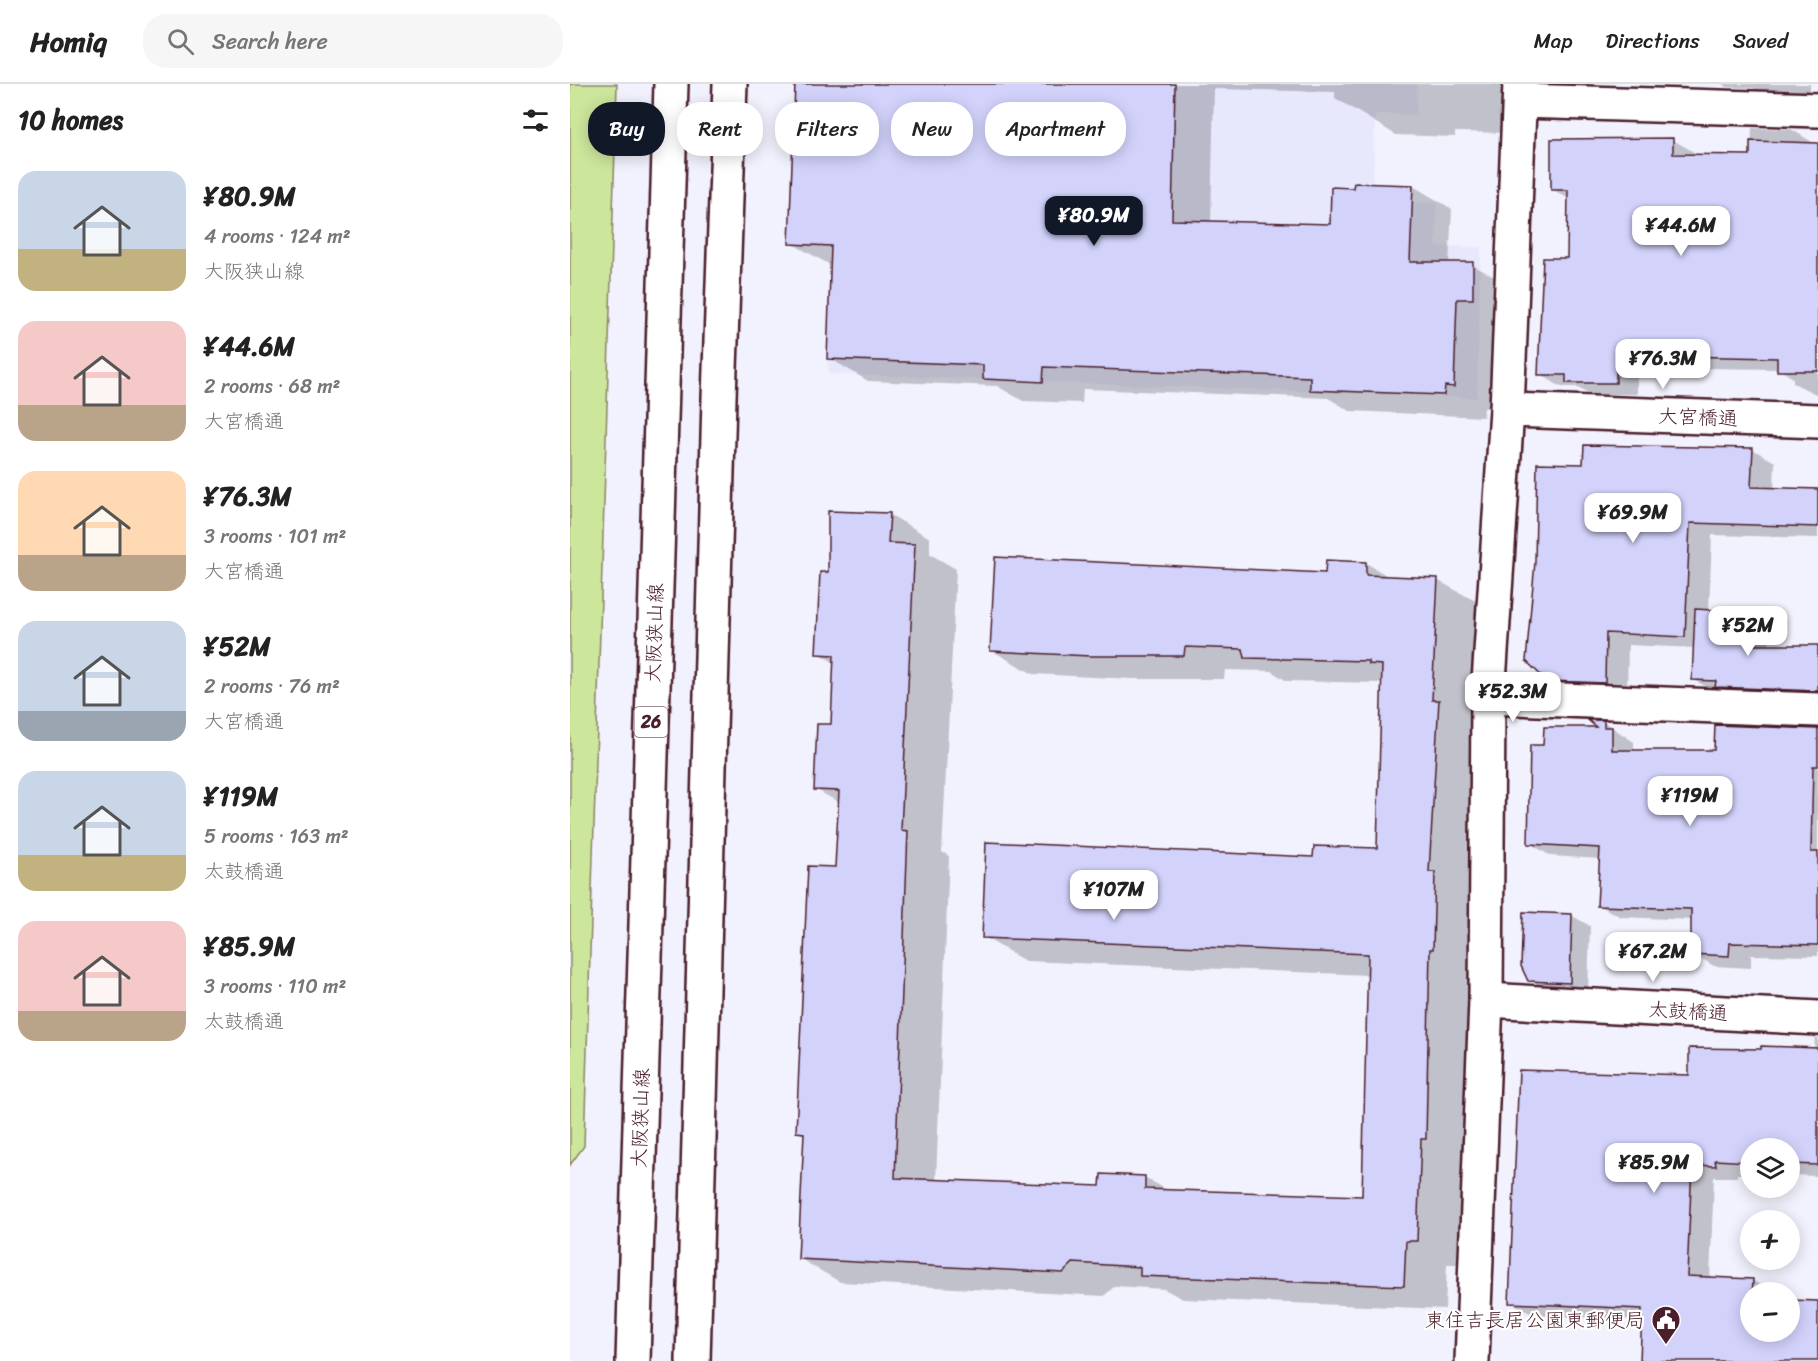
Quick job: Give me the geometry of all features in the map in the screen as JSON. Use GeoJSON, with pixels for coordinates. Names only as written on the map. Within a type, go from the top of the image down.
{"type":"FeatureCollection","features":[{"type":"Feature","properties":{"kind":"street","name":"大阪狭山線"},"geometry":{"type":"LineString","coordinates":[[633,1361],[671,84]]}},
{"type":"Feature","properties":{"kind":"street"},"geometry":{"type":"LineString","coordinates":[[693,1361],[719,398],[730,84]]}},
{"type":"Feature","properties":{"kind":"street"},"geometry":{"type":"LineString","coordinates":[[1472,1361],[1486,1000],[1488,697],[1507,410],[1520,92],[1818,110]]}},
{"type":"Feature","properties":{"kind":"street","name":"大宮橋通"},"geometry":{"type":"LineString","coordinates":[[1507,410],[1818,421]]}},
{"type":"Feature","properties":{"kind":"street"},"geometry":{"type":"LineString","coordinates":[[1488,697],[1818,710]]}},
{"type":"Feature","properties":{"kind":"street","name":"太鼓橋通"},"geometry":{"type":"LineString","coordinates":[[1486,1000],[1818,1018]]}},
{"type":"Feature","properties":{"kind":"shaded area"},"geometry":{"type":"Polygon","coordinates":[[[837,84],[1417,84],[1416,115],[1375,114],[1373,183],[1413,185],[1412,202],[1437,203],[1436,246],[1481,247],[1477,398],[829,374],[827,359],[834,156],[879,156],[879,102],[836,102],[837,84]]]}},
{"type":"Feature","properties":{"kind":"green space"},"geometry":{"type":"Polygon","coordinates":[[[570,84],[617,84],[616,102],[588,102],[588,156],[615,156],[584,1146],[570,1165],[570,84]]]}},
{"type":"Feature","properties":{"kind":"building"},"geometry":{"type":"Polygon","coordinates":[[[795,84],[1175,84],[1172,220],[1330,224],[1331,187],[1353,188],[1354,183],[1413,185],[1410,262],[1473,262],[1473,299],[1457,299],[1454,387],[1445,386],[1444,395],[1310,390],[1310,377],[1044,367],[1043,382],[983,379],[983,365],[827,359],[831,246],[789,244],[792,156],[879,156],[879,102],[794,102],[795,84]]]}},
{"type":"Feature","properties":{"kind":"building"},"geometry":{"type":"Polygon","coordinates":[[[1673,138],[1673,154],[1750,155],[1750,141],[1818,143],[1818,371],[1777,371],[1777,358],[1674,356],[1674,366],[1616,363],[1616,383],[1566,383],[1566,375],[1538,375],[1543,258],[1567,258],[1568,190],[1551,190],[1551,139],[1673,138]]]}},
{"type":"Feature","properties":{"kind":"building"},"geometry":{"type":"Polygon","coordinates":[[[1584,445],[1753,448],[1751,487],[1818,489],[1818,527],[1690,523],[1685,637],[1606,633],[1605,683],[1547,681],[1526,661],[1535,562],[1537,463],[1583,464],[1584,445]]]}},
{"type":"Feature","properties":{"kind":"building"},"geometry":{"type":"Polygon","coordinates":[[[828,511],[890,513],[888,543],[915,544],[901,830],[908,831],[895,1178],[1100,1186],[1101,1174],[1145,1176],[1145,1189],[1362,1196],[1368,954],[982,938],[986,842],[1313,857],[1314,846],[1377,848],[1382,665],[1368,664],[1368,661],[1245,658],[1243,649],[1185,647],[1184,656],[1090,656],[990,651],[995,557],[1325,573],[1326,560],[1366,562],[1366,575],[1438,578],[1432,700],[1439,700],[1429,872],[1435,872],[1433,949],[1430,949],[1426,1139],[1421,1139],[1417,1241],[1406,1241],[1404,1286],[1140,1276],[1140,1267],[1073,1263],[1063,1273],[798,1259],[804,1133],[796,1132],[808,866],[835,867],[839,791],[814,790],[817,724],[831,724],[834,655],[816,654],[820,572],[828,572],[828,511]]]}},
{"type":"Feature","properties":{"kind":"building"},"geometry":{"type":"Polygon","coordinates":[[[1695,609],[1748,612],[1746,645],[1818,645],[1818,691],[1715,687],[1716,681],[1692,680],[1695,609]]]}},
{"type":"Feature","properties":{"kind":"building"},"geometry":{"type":"Polygon","coordinates":[[[1588,720],[1604,720],[1604,727],[1612,727],[1612,750],[1714,750],[1715,725],[1818,729],[1818,766],[1813,766],[1811,852],[1818,852],[1818,945],[1730,943],[1729,956],[1691,954],[1691,909],[1597,906],[1600,848],[1528,844],[1530,745],[1543,745],[1544,727],[1596,727],[1588,720]]]}},
{"type":"Feature","properties":{"kind":"building"},"geometry":{"type":"Polygon","coordinates":[[[1523,912],[1572,914],[1570,983],[1528,981],[1521,966],[1523,912]]]}},
{"type":"Feature","properties":{"kind":"building"},"geometry":{"type":"Polygon","coordinates":[[[1761,1046],[1818,1048],[1818,1165],[1800,1164],[1800,1138],[1740,1138],[1740,1161],[1715,1160],[1716,1166],[1692,1165],[1687,1276],[1753,1279],[1753,1282],[1740,1282],[1740,1342],[1800,1342],[1800,1300],[1818,1301],[1818,1361],[1640,1361],[1642,1309],[1509,1303],[1519,1070],[1689,1075],[1689,1048],[1761,1049],[1761,1046]]]}},
{"type":"Feature","properties":{"kind":"place","name":"東住吉長居公園東郵便局"},"geometry":{"type":"Point","coordinates":[1666,1346]}}]}
